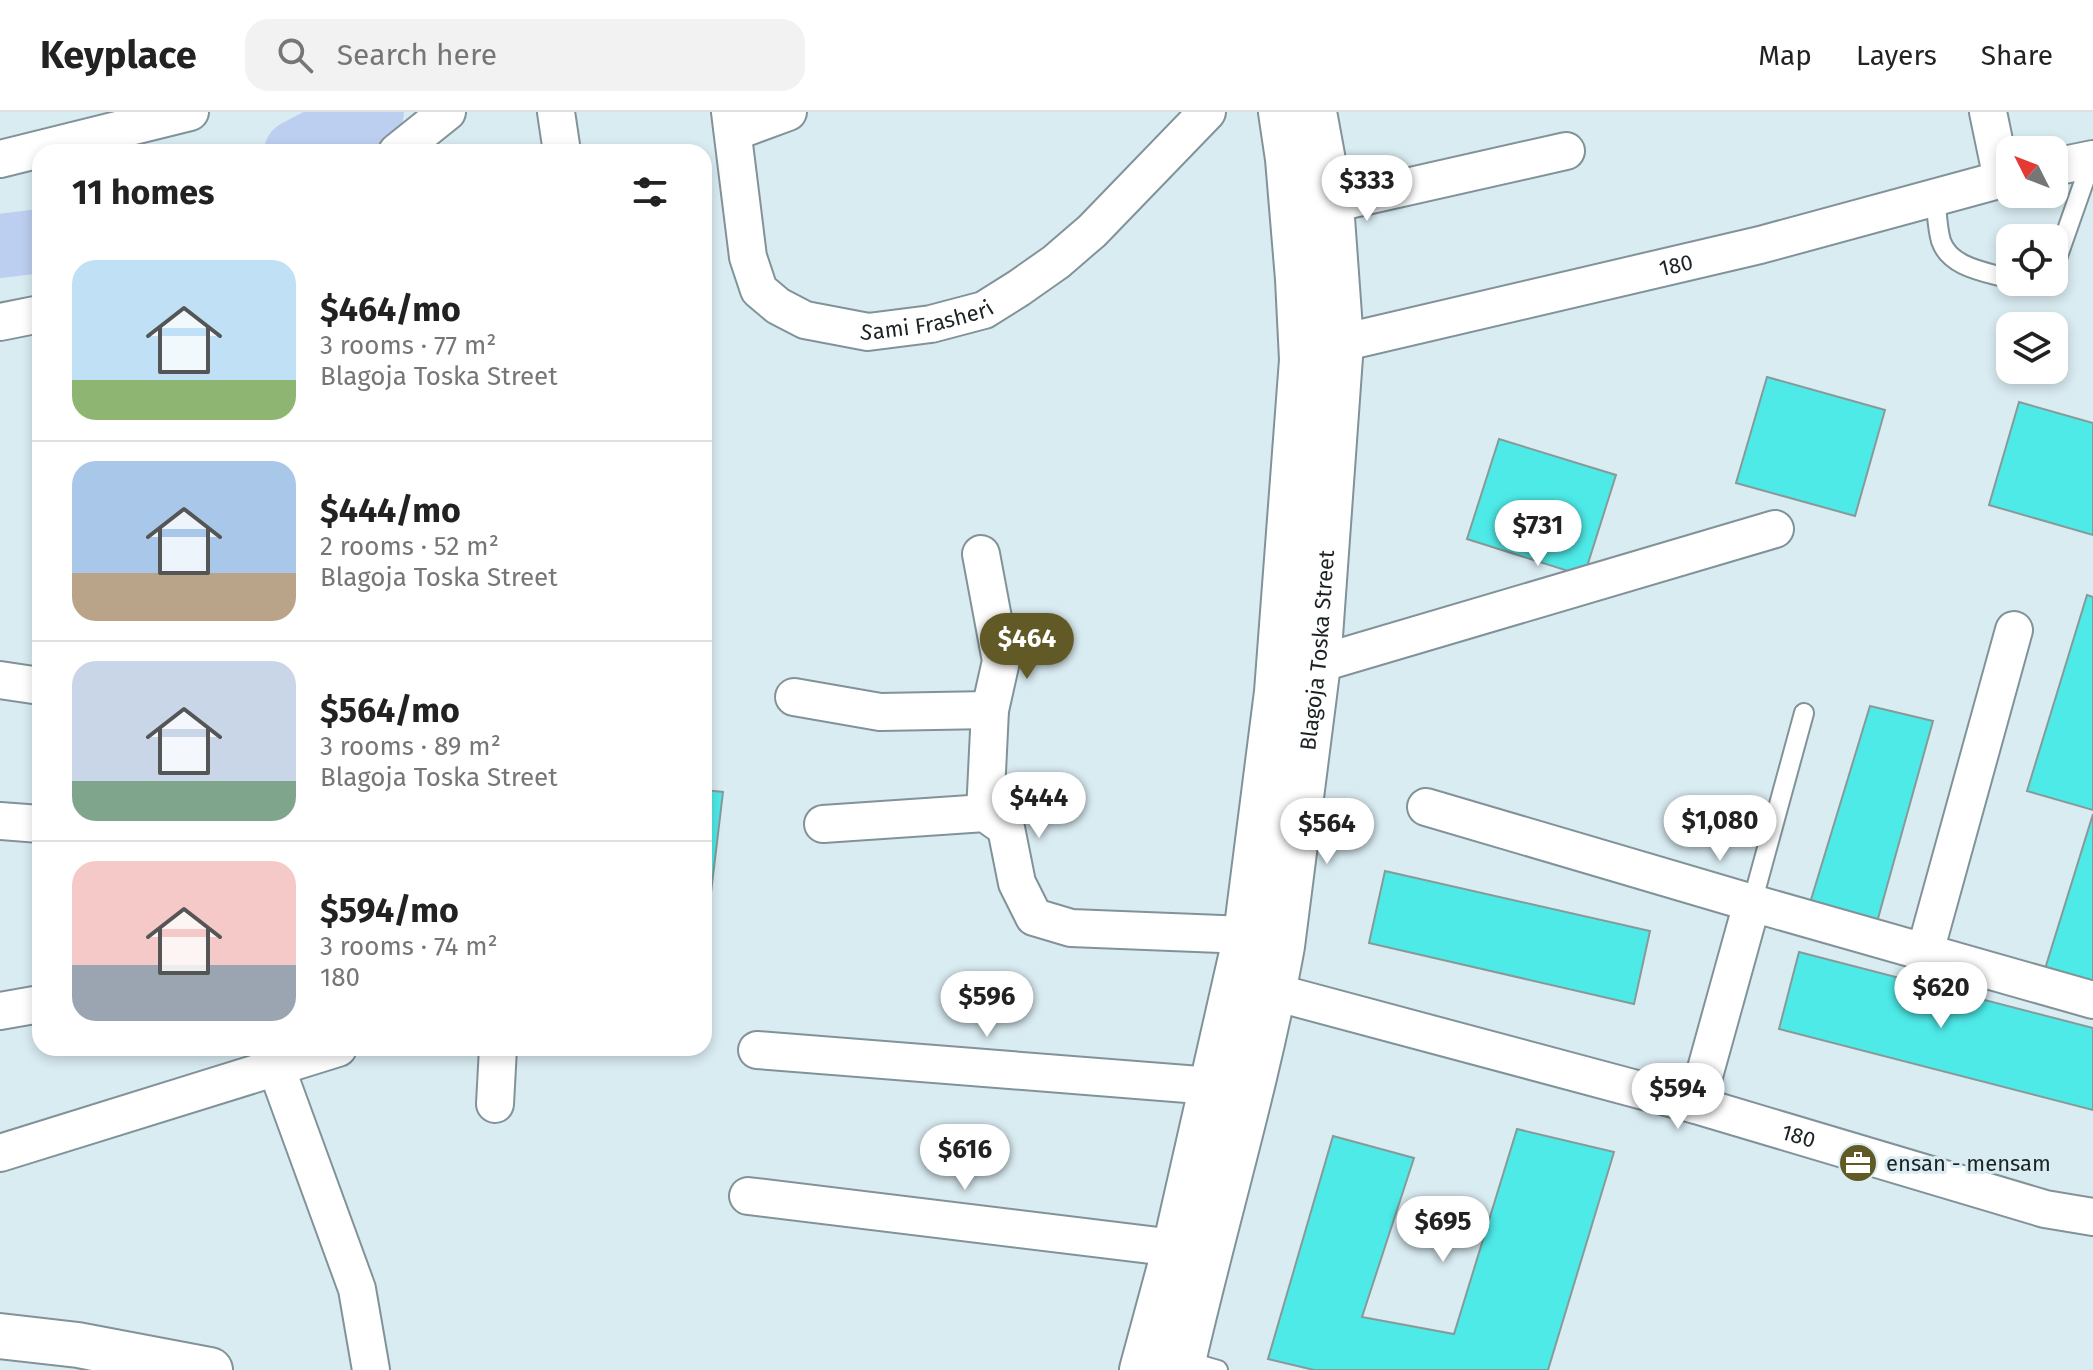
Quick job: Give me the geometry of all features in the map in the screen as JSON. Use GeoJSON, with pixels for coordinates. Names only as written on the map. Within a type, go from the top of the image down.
{"type":"FeatureCollection","features":[{"type":"Feature","properties":{"kind":"street"},"geometry":{"type":"LineString","coordinates":[[61,144],[190,112]]}},
{"type":"Feature","properties":{"kind":"street"},"geometry":{"type":"LineString","coordinates":[[407,144],[447,112]]}},
{"type":"Feature","properties":{"kind":"street"},"geometry":{"type":"LineString","coordinates":[[556,112],[561,144]]}},
{"type":"Feature","properties":{"kind":"street"},"geometry":{"type":"LineString","coordinates":[[732,122],[788,112]]}},
{"type":"Feature","properties":{"kind":"street","name":"Sami Frasheri"},"geometry":{"type":"LineString","coordinates":[[732,122],[748,257],[759,290],[778,306],[805,320],[868,332],[931,324],[984,310],[1019,288],[1092,231],[1207,112]]}},
{"type":"Feature","properties":{"kind":"street","name":"Blagoja Toska Street"},"geometry":{"type":"LineString","coordinates":[[1142,1370],[1175,1248],[1246,935],[1277,692],[1302,360],[1289,174],[1281,112]]}},
{"type":"Feature","properties":{"kind":"street","name":"Blagoja Toska Street"},"geometry":{"type":"LineString","coordinates":[[1194,1367],[1274,992],[1318,664],[1341,343],[1331,204],[1314,112]]}},
{"type":"Feature","properties":{"kind":"street"},"geometry":{"type":"LineString","coordinates":[[1988,112],[1996,141]]}},
{"type":"Feature","properties":{"kind":"street"},"geometry":{"type":"LineString","coordinates":[[0,159],[32,151]]}},
{"type":"Feature","properties":{"kind":"street"},"geometry":{"type":"LineString","coordinates":[[1331,204],[1566,151]]}},
{"type":"Feature","properties":{"kind":"street"},"geometry":{"type":"LineString","coordinates":[[2068,164],[2092,159]]}},
{"type":"Feature","properties":{"kind":"street","name":"180"},"geometry":{"type":"LineString","coordinates":[[1341,343],[1744,248],[1996,181]]}},
{"type":"Feature","properties":{"kind":"street"},"geometry":{"type":"LineString","coordinates":[[0,322],[32,316]]}},
{"type":"Feature","properties":{"kind":"street"},"geometry":{"type":"LineString","coordinates":[[1318,664],[1775,529]]}},
{"type":"Feature","properties":{"kind":"street"},"geometry":{"type":"LineString","coordinates":[[981,554],[1001,661],[990,710],[985,813]]}},
{"type":"Feature","properties":{"kind":"street"},"geometry":{"type":"LineString","coordinates":[[1925,952],[2014,630]]}},
{"type":"Feature","properties":{"kind":"street"},"geometry":{"type":"LineString","coordinates":[[0,680],[32,685]]}},
{"type":"Feature","properties":{"kind":"street"},"geometry":{"type":"LineString","coordinates":[[794,697],[880,712],[990,710]]}},
{"type":"Feature","properties":{"kind":"street"},"geometry":{"type":"LineString","coordinates":[[1426,807],[2093,1000]]}},
{"type":"Feature","properties":{"kind":"street"},"geometry":{"type":"LineString","coordinates":[[823,824],[985,813],[1006,828],[1017,883],[1034,917],[1071,928],[1246,935]]}},
{"type":"Feature","properties":{"kind":"street"},"geometry":{"type":"LineString","coordinates":[[0,821],[32,823]]}},
{"type":"Feature","properties":{"kind":"street"},"geometry":{"type":"LineString","coordinates":[[1696,1105],[1752,903]]}},
{"type":"Feature","properties":{"kind":"street","name":"180"},"geometry":{"type":"LineString","coordinates":[[1274,992],[1696,1105],[2045,1209],[2093,1217]]}},
{"type":"Feature","properties":{"kind":"street"},"geometry":{"type":"LineString","coordinates":[[0,1011],[32,1005]]}},
{"type":"Feature","properties":{"kind":"street"},"geometry":{"type":"LineString","coordinates":[[757,1050],[1212,1086]]}},
{"type":"Feature","properties":{"kind":"street"},"geometry":{"type":"LineString","coordinates":[[0,1153],[312,1056]]}},
{"type":"Feature","properties":{"kind":"street"},"geometry":{"type":"LineString","coordinates":[[495,1104],[498,1056]]}},
{"type":"Feature","properties":{"kind":"street"},"geometry":{"type":"LineString","coordinates":[[276,1067],[357,1289],[371,1370]]}},
{"type":"Feature","properties":{"kind":"street"},"geometry":{"type":"LineString","coordinates":[[748,1196],[1175,1248]]}},
{"type":"Feature","properties":{"kind":"street"},"geometry":{"type":"LineString","coordinates":[[0,1336],[78,1345],[189,1368]]}},
{"type":"Feature","properties":{"kind":"lane"},"geometry":{"type":"LineString","coordinates":[[2068,227],[2092,159]]}},
{"type":"Feature","properties":{"kind":"lane"},"geometry":{"type":"LineString","coordinates":[[1935,197],[1942,243],[1955,260],[1996,275]]}},
{"type":"Feature","properties":{"kind":"lane"},"geometry":{"type":"LineString","coordinates":[[1752,903],[1804,713]]}},
{"type":"Feature","properties":{"kind":"building"},"geometry":{"type":"Polygon","coordinates":[[[1767,377],[1885,410],[1855,516],[1736,483],[1767,377]]]}},
{"type":"Feature","properties":{"kind":"building"},"geometry":{"type":"Polygon","coordinates":[[[2019,402],[2093,423],[2093,535],[1989,505],[2019,402]]]}},
{"type":"Feature","properties":{"kind":"building"},"geometry":{"type":"Polygon","coordinates":[[[1499,439],[1616,475],[1584,576],[1467,539],[1499,439]]]}},
{"type":"Feature","properties":{"kind":"building"},"geometry":{"type":"Polygon","coordinates":[[[2087,595],[2093,597],[2093,810],[2027,791],[2087,595]]]}},
{"type":"Feature","properties":{"kind":"building"},"geometry":{"type":"Polygon","coordinates":[[[1870,706],[1933,721],[1877,922],[1810,903],[1870,706]]]}},
{"type":"Feature","properties":{"kind":"building"},"geometry":{"type":"Polygon","coordinates":[[[712,791],[723,792],[712,884],[712,791]]]}},
{"type":"Feature","properties":{"kind":"building"},"geometry":{"type":"Polygon","coordinates":[[[2093,814],[2093,996],[2040,985],[2093,814]]]}},
{"type":"Feature","properties":{"kind":"building"},"geometry":{"type":"Polygon","coordinates":[[[1385,871],[1650,931],[1634,1004],[1369,943],[1385,871]]]}},
{"type":"Feature","properties":{"kind":"building"},"geometry":{"type":"Polygon","coordinates":[[[1799,952],[2093,1028],[2093,1110],[1779,1029],[1799,952]]]}},
{"type":"Feature","properties":{"kind":"building"},"geometry":{"type":"Polygon","coordinates":[[[1517,1129],[1614,1152],[1548,1370],[1314,1370],[1268,1359],[1333,1136],[1414,1158],[1362,1317],[1454,1334],[1517,1129]]]}},
{"type":"Feature","properties":{"kind":"waterway"},"geometry":{"type":"LineString","coordinates":[[311,144],[372,112]]}},
{"type":"Feature","properties":{"kind":"waterway"},"geometry":{"type":"LineString","coordinates":[[0,246],[32,242]]}},
{"type":"Feature","properties":{"kind":"place","name":"ensan - mensam"},"geometry":{"type":"Point","coordinates":[1858,1163]}}]}
